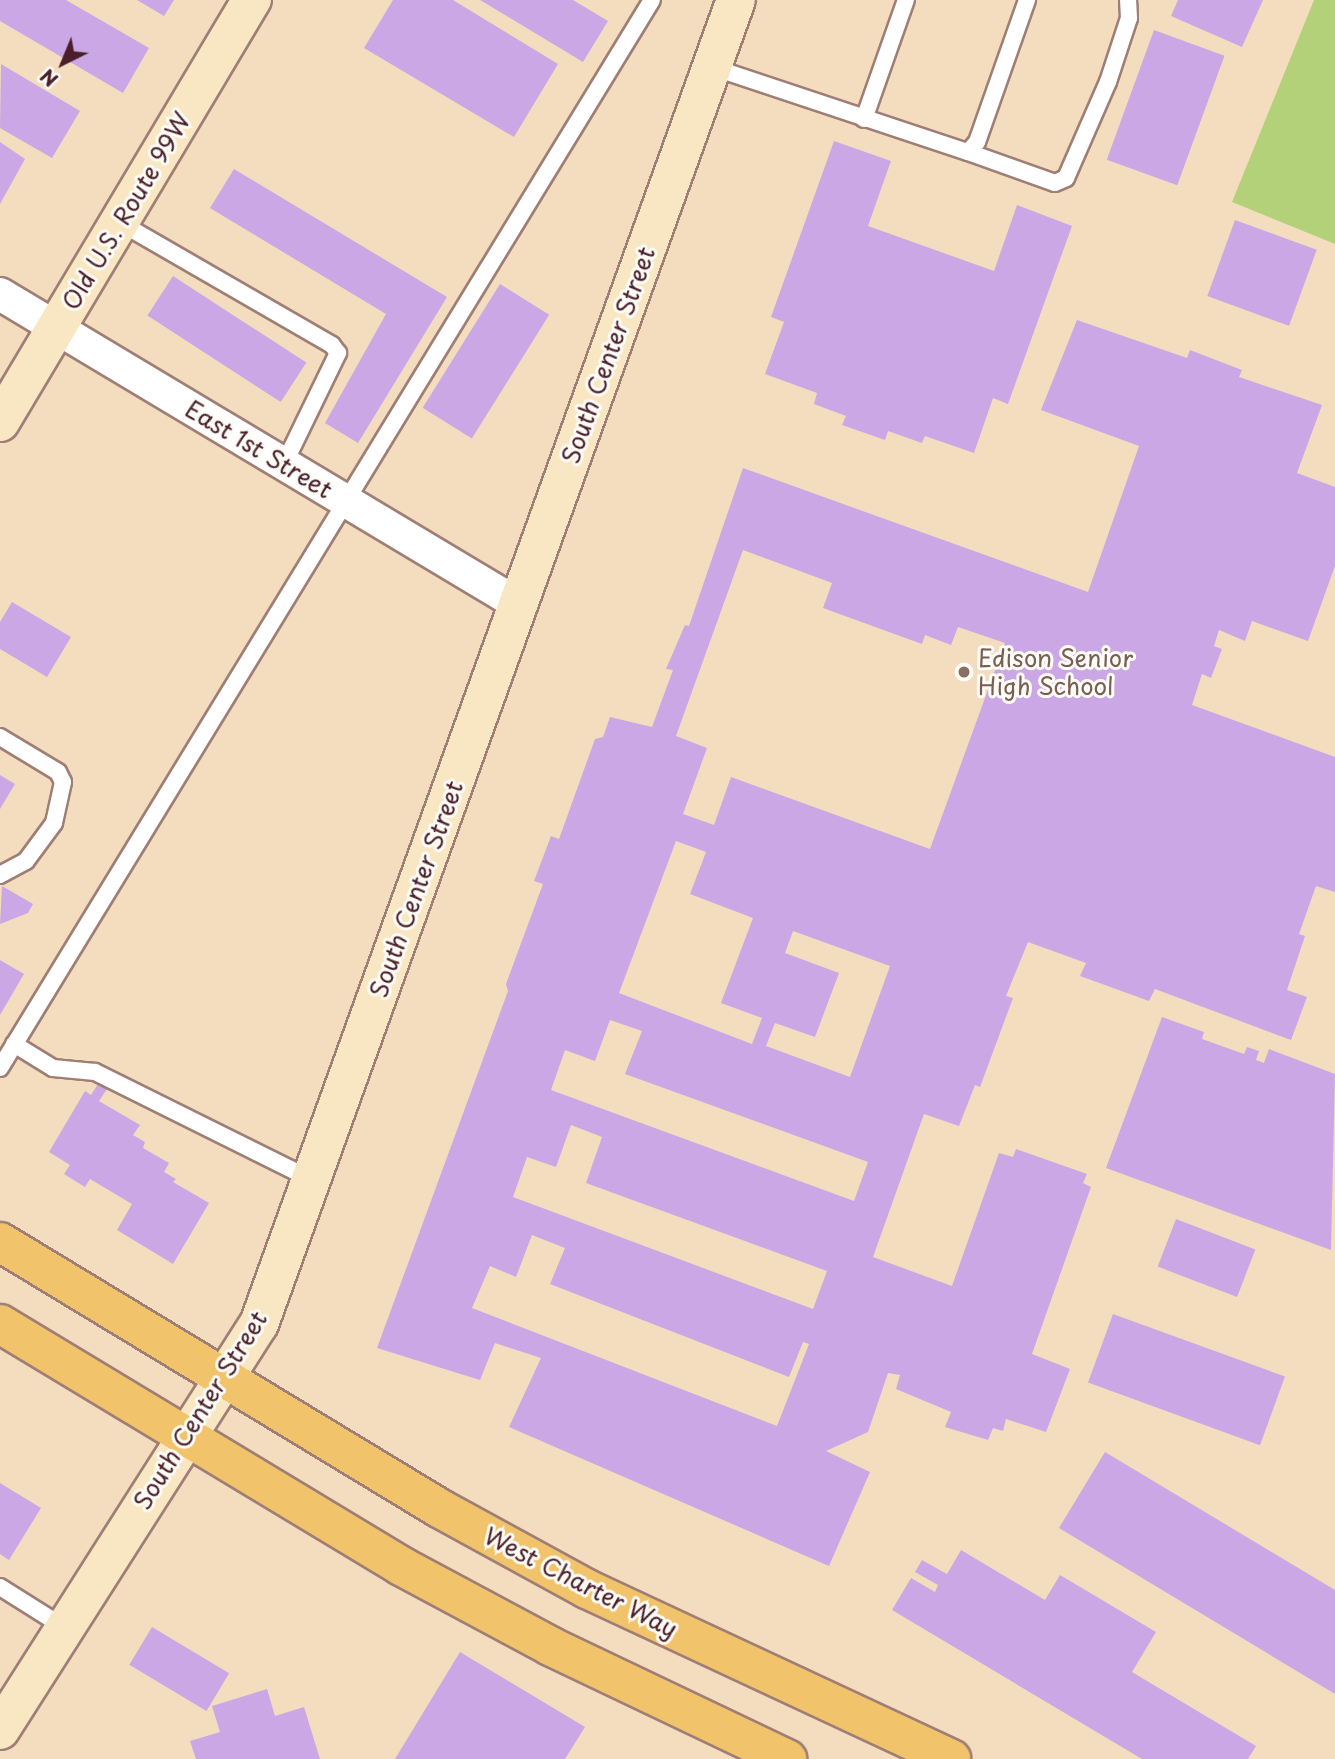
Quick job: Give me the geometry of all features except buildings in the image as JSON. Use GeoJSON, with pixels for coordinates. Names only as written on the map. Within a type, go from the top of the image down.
{"type":"FeatureCollection","features":[{"type":"Feature","properties":{"kind":"main road","name":"Old U.S. Route 99W"},"geometry":{"type":"LineString","coordinates":[[0,422],[252,0]]}},
{"type":"Feature","properties":{"kind":"main road","name":"South Center Street"},"geometry":{"type":"LineString","coordinates":[[0,1730],[10,1691],[65,1628],[260,1324],[736,0]]}},
{"type":"Feature","properties":{"kind":"main road","name":"West Charter Way"},"geometry":{"type":"LineString","coordinates":[[0,1242],[439,1508],[587,1588],[951,1759]]}},
{"type":"Feature","properties":{"kind":"main road"},"geometry":{"type":"LineString","coordinates":[[0,1324],[435,1584],[749,1751],[787,1759]]}},
{"type":"Feature","properties":{"kind":"street","name":"East 1st Street"},"geometry":{"type":"LineString","coordinates":[[0,294],[518,604]]}},
{"type":"Feature","properties":{"kind":"lane"},"geometry":{"type":"LineString","coordinates":[[0,1068],[652,0]]}},
{"type":"Feature","properties":{"kind":"lane"},"geometry":{"type":"LineString","coordinates":[[864,119],[906,0]]}},
{"type":"Feature","properties":{"kind":"lane"},"geometry":{"type":"LineString","coordinates":[[968,152],[977,142],[1027,0]]}},
{"type":"Feature","properties":{"kind":"lane"},"geometry":{"type":"LineString","coordinates":[[712,67],[1055,183],[1066,178],[1108,82],[1129,18],[1128,0]]}},
{"type":"Feature","properties":{"kind":"lane"},"geometry":{"type":"LineString","coordinates":[[119,222],[332,345],[338,353],[284,464]]}},
{"type":"Feature","properties":{"kind":"lane"},"geometry":{"type":"LineString","coordinates":[[0,737],[58,772],[63,782],[54,823],[26,861],[0,875]]}},
{"type":"Feature","properties":{"kind":"lane"},"geometry":{"type":"LineString","coordinates":[[14,1044],[53,1068],[94,1072],[311,1179]]}},
{"type":"Feature","properties":{"kind":"lane"},"geometry":{"type":"LineString","coordinates":[[0,1587],[65,1628]]}},
{"type":"Feature","properties":{"kind":"green space"},"geometry":{"type":"Polygon","coordinates":[[[1314,0],[1335,0],[1335,244],[1232,202],[1314,0]]]}},
{"type":"Feature","properties":{"kind":"place","name":"Edison Senior High School"},"geometry":{"type":"Point","coordinates":[964,672]}}]}
